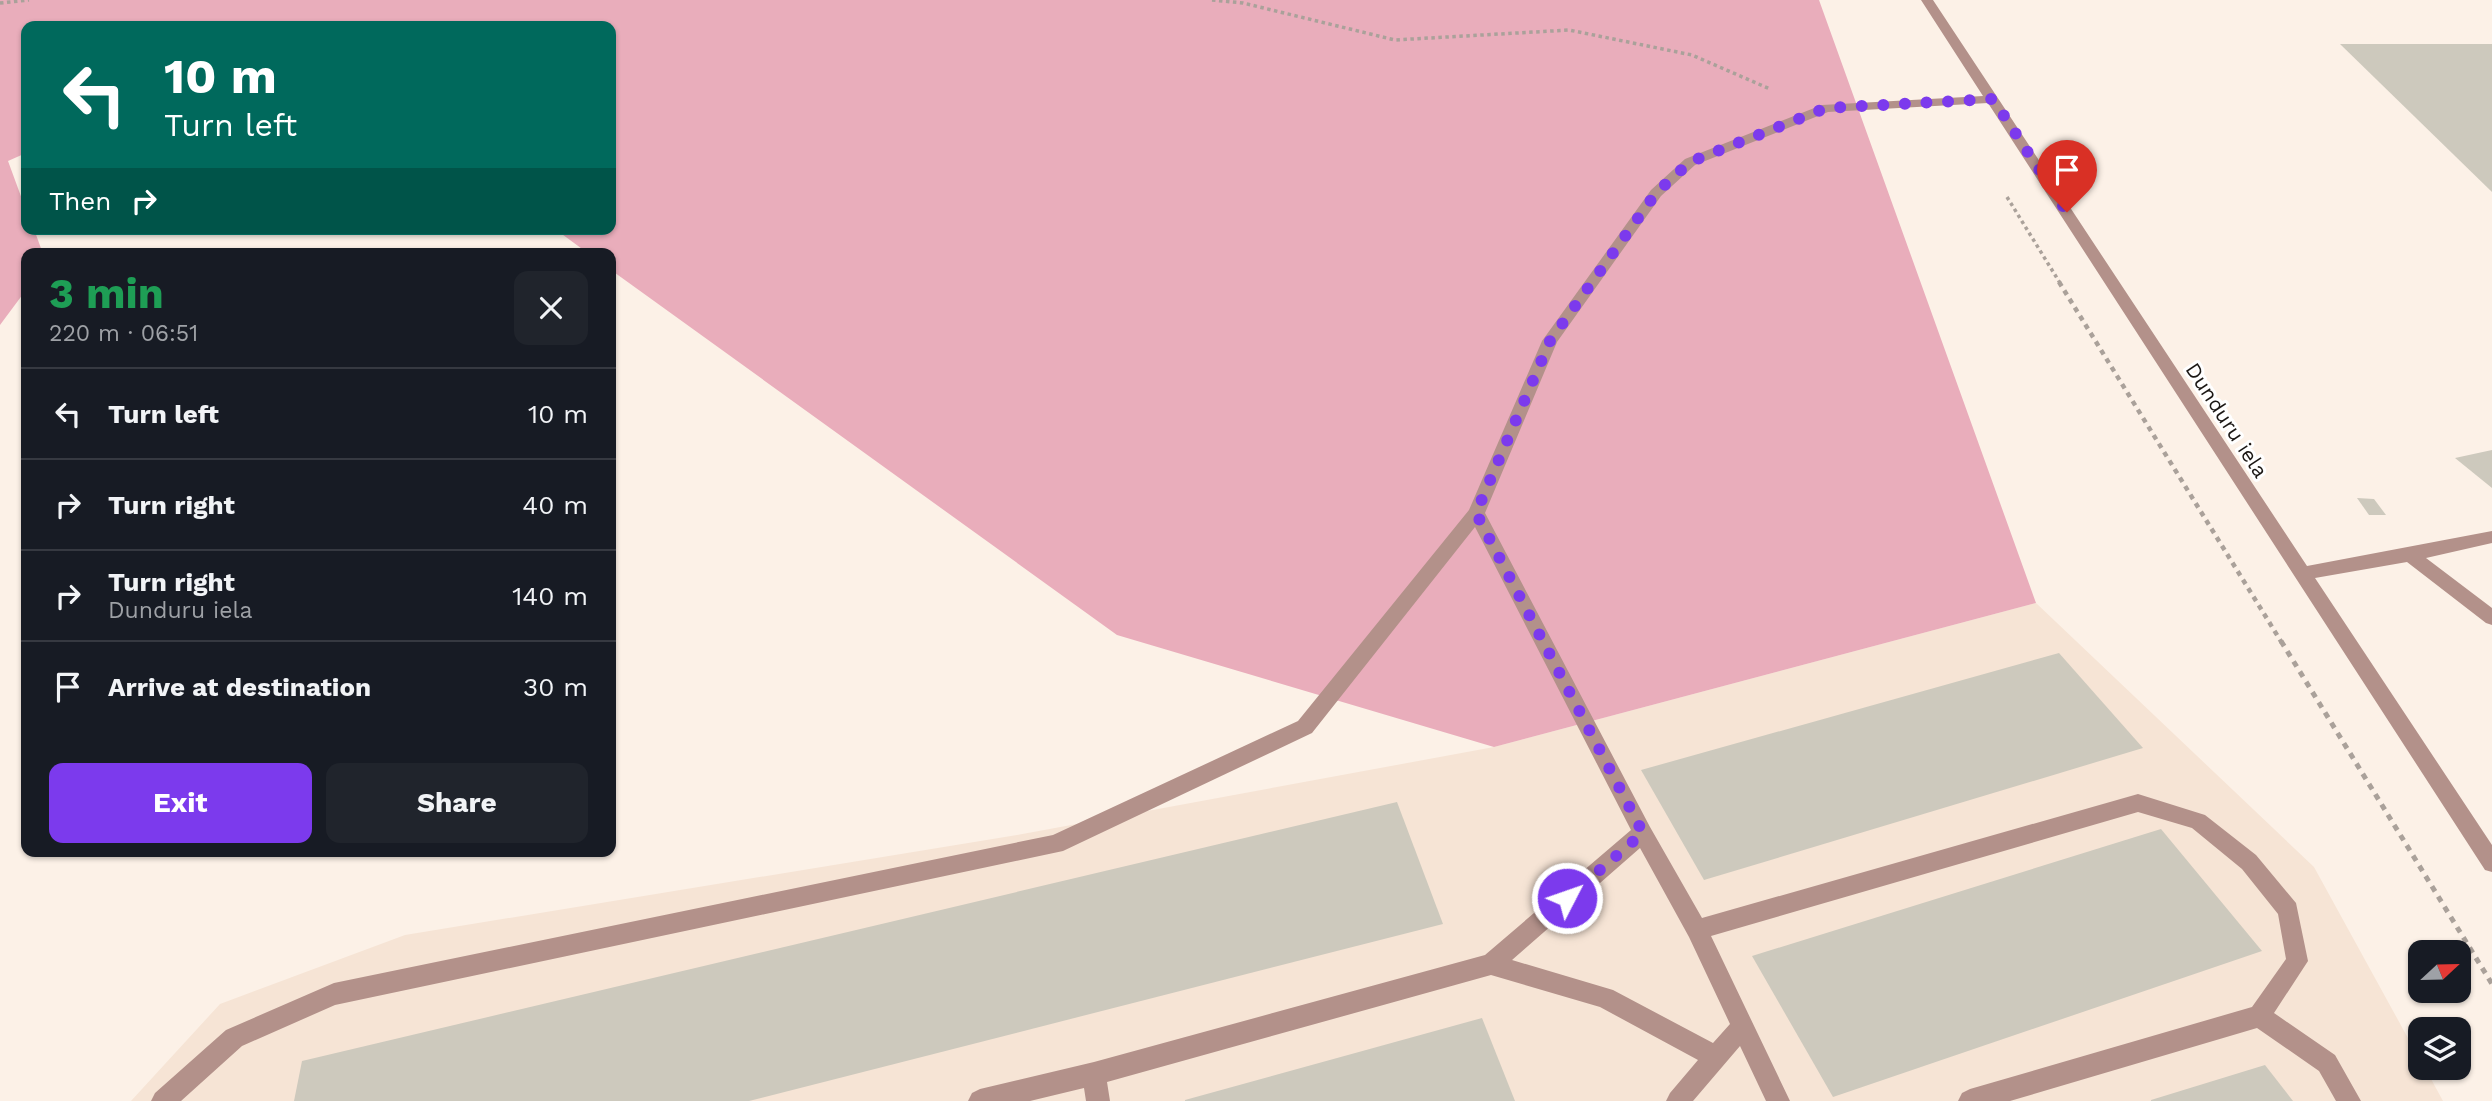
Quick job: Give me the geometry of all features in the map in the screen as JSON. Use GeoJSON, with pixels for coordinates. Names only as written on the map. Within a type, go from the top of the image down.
{"type":"FeatureCollection","features":[{"type":"Feature","properties":{"kind":"street","name":"Dunduru iela"},"geometry":{"type":"LineString","coordinates":[[1927,0],[2492,863]]}},
{"type":"Feature","properties":{"kind":"street"},"geometry":{"type":"LineString","coordinates":[[163,1101],[234,1038],[334,994],[1056,844],[1305,727],[1476,513],[1550,341],[1656,193],[1690,162],[1826,108],[1993,99]]}},
{"type":"Feature","properties":{"kind":"street"},"geometry":{"type":"LineString","coordinates":[[1476,513],[1643,833],[1697,930],[1779,1101]]}},
{"type":"Feature","properties":{"kind":"street"},"geometry":{"type":"LineString","coordinates":[[2301,574],[2492,537]]}},
{"type":"Feature","properties":{"kind":"street"},"geometry":{"type":"LineString","coordinates":[[2410,555],[2492,618]]}},
{"type":"Feature","properties":{"kind":"street"},"geometry":{"type":"LineString","coordinates":[[1697,930],[2138,803],[2198,821],[2249,862],[2288,911],[2297,961],[2259,1016],[1970,1101]]}},
{"type":"Feature","properties":{"kind":"street"},"geometry":{"type":"LineString","coordinates":[[980,1101],[1094,1074],[1491,964],[1643,833]]}},
{"type":"Feature","properties":{"kind":"street"},"geometry":{"type":"LineString","coordinates":[[1491,964],[1605,998],[1716,1057]]}},
{"type":"Feature","properties":{"kind":"street"},"geometry":{"type":"LineString","coordinates":[[2259,1016],[2327,1063],[2349,1101]]}},
{"type":"Feature","properties":{"kind":"street"},"geometry":{"type":"LineString","coordinates":[[1678,1101],[1743,1026]]}},
{"type":"Feature","properties":{"kind":"street"},"geometry":{"type":"LineString","coordinates":[[1094,1074],[1098,1101]]}},
{"type":"Feature","properties":{"kind":"path"},"geometry":{"type":"LineString","coordinates":[[0,3],[29,0]]}},
{"type":"Feature","properties":{"kind":"path"},"geometry":{"type":"LineString","coordinates":[[1212,0],[1243,3],[1395,40],[1569,30],[1692,55],[1760,86],[1826,108]]}},
{"type":"Feature","properties":{"kind":"path"},"geometry":{"type":"LineString","coordinates":[[2006,195],[2492,984]]}},
{"type":"Feature","properties":{"kind":"shaded area"},"geometry":{"type":"Polygon","coordinates":[[[0,0],[1819,0],[2036,603],[1494,747],[1117,635],[616,274],[616,248],[581,248],[563,235],[616,235],[616,21],[21,21],[21,155],[8,161],[21,196],[21,235],[36,235],[41,248],[21,248],[21,297],[0,325],[0,0]]]}},
{"type":"Feature","properties":{"kind":"shaded area"},"geometry":{"type":"Polygon","coordinates":[[[2036,603],[2314,867],[2408,1038],[2408,1080],[2432,1080],[2443,1101],[131,1101],[220,1004],[405,935],[1017,835],[1494,747],[2036,603]]]}},
{"type":"Feature","properties":{"kind":"building"},"geometry":{"type":"Polygon","coordinates":[[[2340,44],[2492,44],[2492,192],[2340,44]]]}},
{"type":"Feature","properties":{"kind":"building"},"geometry":{"type":"Polygon","coordinates":[[[2492,450],[2492,488],[2455,458],[2492,450]]]}},
{"type":"Feature","properties":{"kind":"building"},"geometry":{"type":"Polygon","coordinates":[[[2357,498],[2374,499],[2386,515],[2369,515],[2357,498]]]}},
{"type":"Feature","properties":{"kind":"building"},"geometry":{"type":"Polygon","coordinates":[[[2059,653],[2143,748],[1704,880],[1641,770],[2059,653]]]}},
{"type":"Feature","properties":{"kind":"building"},"geometry":{"type":"Polygon","coordinates":[[[1397,802],[1443,924],[749,1101],[294,1101],[302,1061],[1397,802]]]}},
{"type":"Feature","properties":{"kind":"building"},"geometry":{"type":"Polygon","coordinates":[[[2161,829],[2262,951],[1833,1097],[1752,956],[2161,829]]]}},
{"type":"Feature","properties":{"kind":"building"},"geometry":{"type":"Polygon","coordinates":[[[1482,1018],[1515,1101],[1185,1101],[1185,1100],[1482,1018]]]}},
{"type":"Feature","properties":{"kind":"building"},"geometry":{"type":"Polygon","coordinates":[[[2265,1065],[2293,1101],[2151,1101],[2151,1100],[2265,1065]]]}},
{"type":"Feature","properties":{"kind":"route"},"geometry":{"type":"LineString","coordinates":[[1567,898],[1643,833],[1476,513],[1550,341],[1656,193],[1690,162],[1826,108],[1993,99],[2067,212]]}}]}
